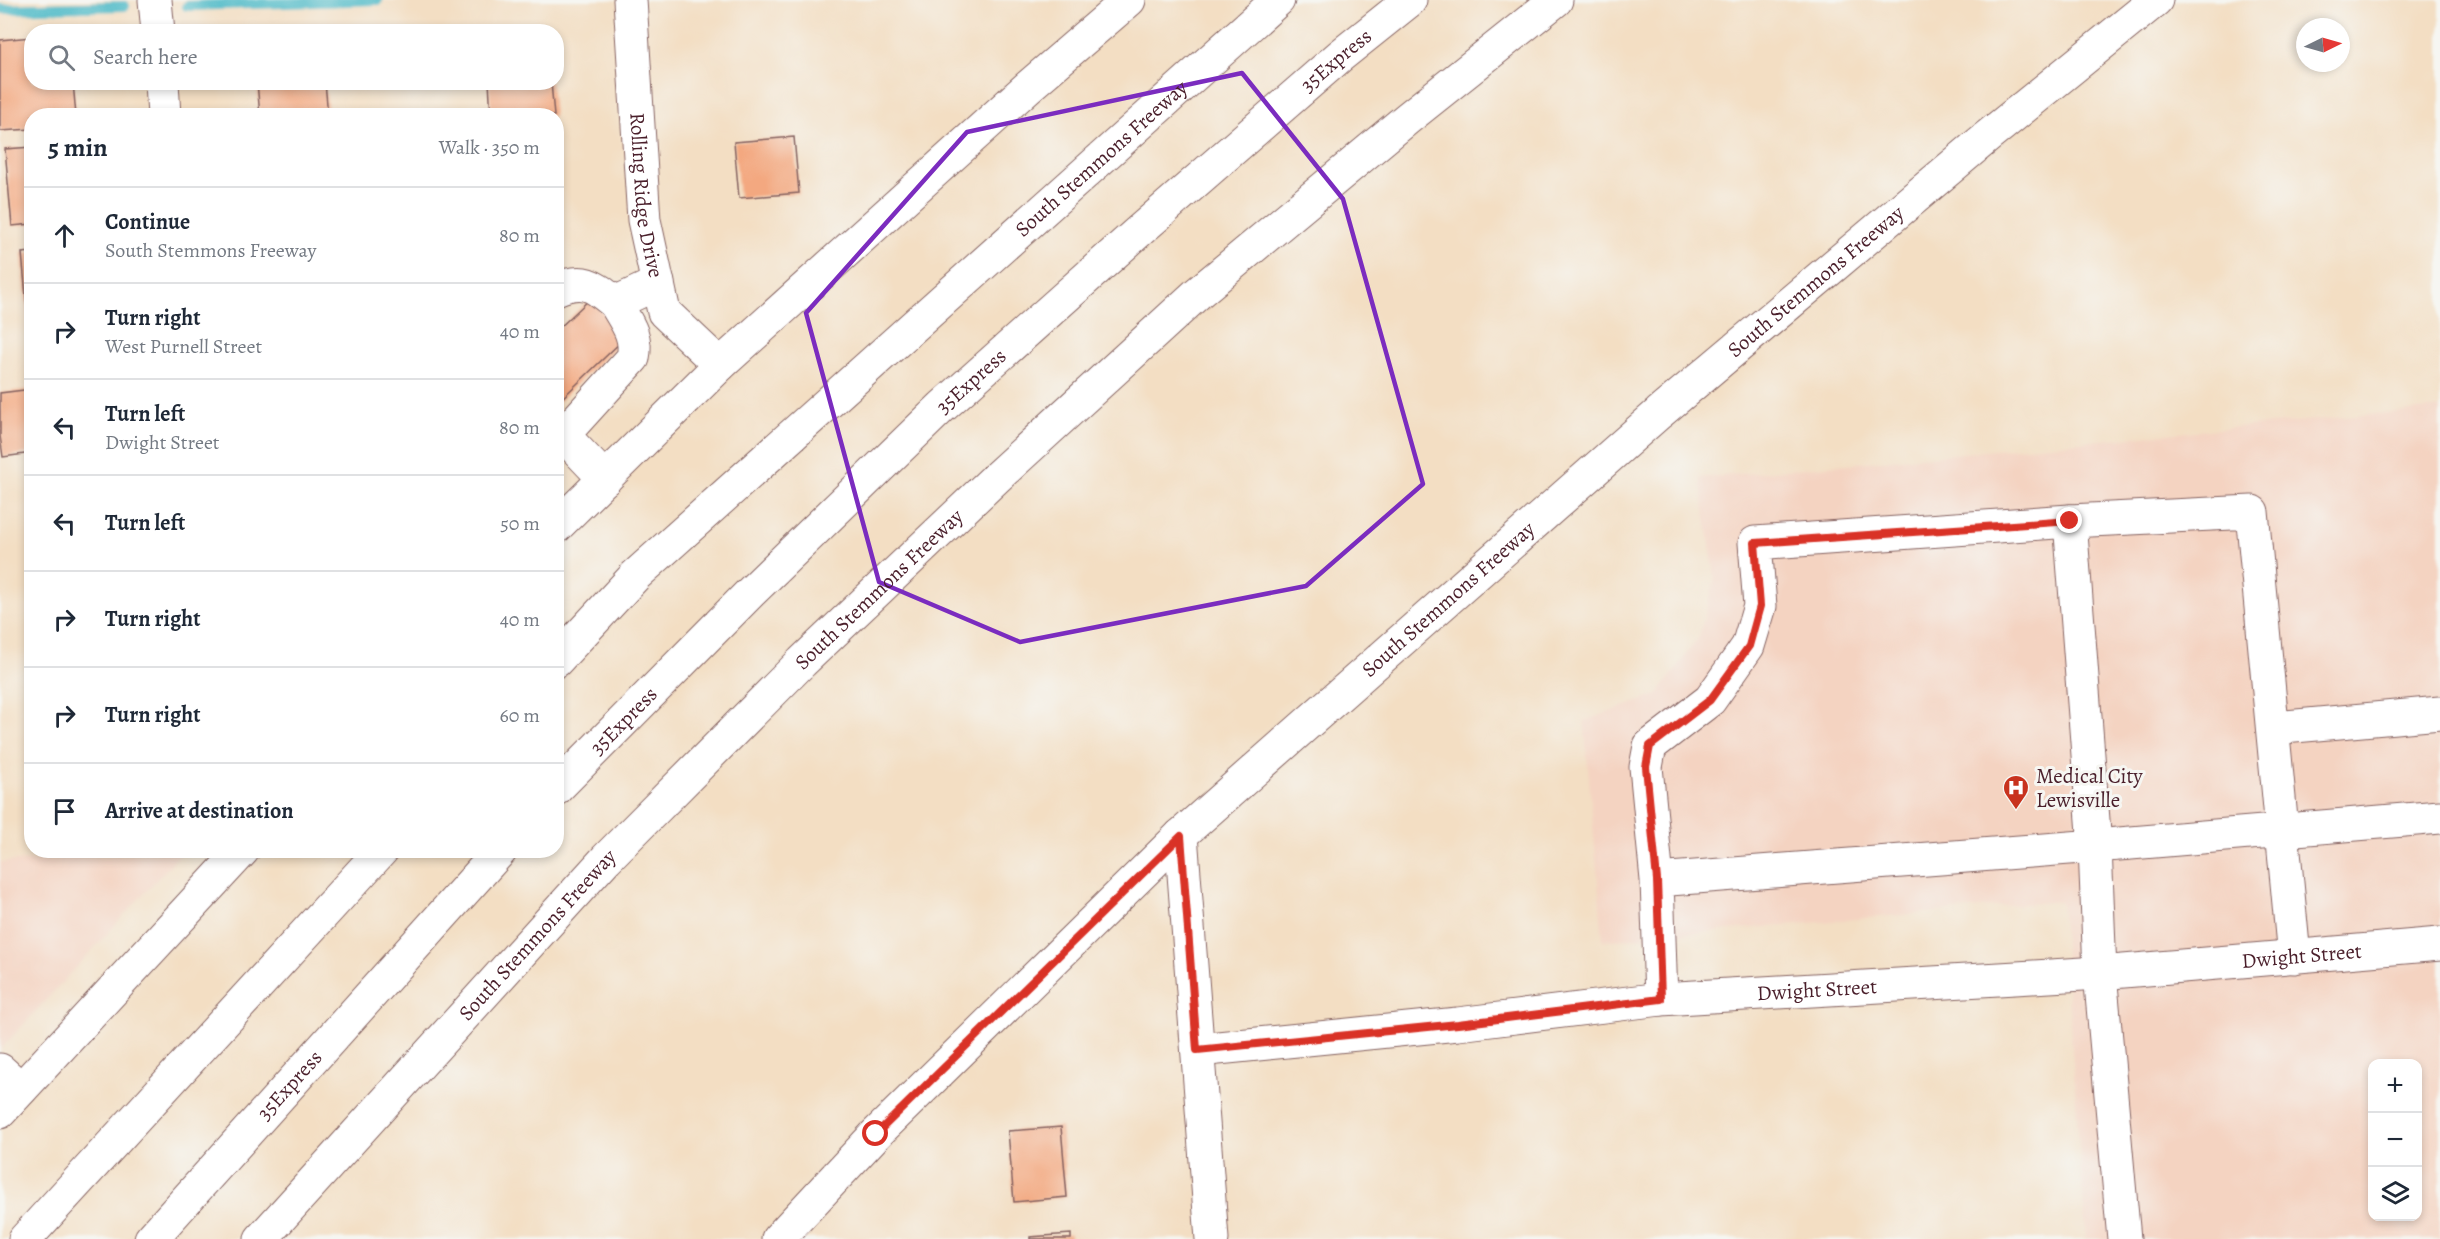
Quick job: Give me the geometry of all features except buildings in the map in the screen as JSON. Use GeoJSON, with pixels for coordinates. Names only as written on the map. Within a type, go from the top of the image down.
{"type":"FeatureCollection","features":[{"type":"Feature","properties":{"kind":"main road"},"geometry":{"type":"LineString","coordinates":[[155,0],[157,24]]}},
{"type":"Feature","properties":{"kind":"main road","name":"Rolling Ridge Drive"},"geometry":{"type":"LineString","coordinates":[[630,0],[644,219],[664,312],[720,365]]}},
{"type":"Feature","properties":{"kind":"main road"},"geometry":{"type":"LineString","coordinates":[[564,519],[720,365],[1028,87],[1129,0]]}},
{"type":"Feature","properties":{"kind":"main road","name":"South Stemmons Freeway"},"geometry":{"type":"LineString","coordinates":[[564,652],[636,575],[1278,0]]}},
{"type":"Feature","properties":{"kind":"main road","name":"35Express"},"geometry":{"type":"LineString","coordinates":[[564,781],[750,592],[942,407],[1146,224],[1340,56],[1410,0]]}},
{"type":"Feature","properties":{"kind":"main road","name":"South Stemmons Freeway"},"geometry":{"type":"LineString","coordinates":[[261,1239],[606,859],[802,662],[997,477],[1198,294],[1408,118],[1556,0]]}},
{"type":"Feature","properties":{"kind":"main road","name":"South Stemmons Freeway"},"geometry":{"type":"LineString","coordinates":[[778,1239],[876,1134],[1181,836],[1659,413],[1988,137],[2156,0]]}},
{"type":"Feature","properties":{"kind":"main road"},"geometry":{"type":"LineString","coordinates":[[162,90],[164,108]]}},
{"type":"Feature","properties":{"kind":"main road"},"geometry":{"type":"LineString","coordinates":[[564,287],[579,283],[592,285],[615,303],[634,336],[635,346],[633,358],[564,434]]}},
{"type":"Feature","properties":{"kind":"main road"},"geometry":{"type":"LineString","coordinates":[[615,303],[658,283]]}},
{"type":"Feature","properties":{"kind":"main road"},"geometry":{"type":"LineString","coordinates":[[564,442],[605,479]]}},
{"type":"Feature","properties":{"kind":"main road"},"geometry":{"type":"LineString","coordinates":[[1661,999],[1657,880],[1646,767],[1650,746],[1710,700],[1749,646],[1760,606],[1755,543],[2070,521],[2252,512],[2294,957]]}},
{"type":"Feature","properties":{"kind":"main road"},"geometry":{"type":"LineString","coordinates":[[2070,521],[2096,846],[2100,974],[2124,1239]]}},
{"type":"Feature","properties":{"kind":"main road"},"geometry":{"type":"LineString","coordinates":[[2273,728],[2440,713]]}},
{"type":"Feature","properties":{"kind":"main road"},"geometry":{"type":"LineString","coordinates":[[1657,880],[2440,817]]}},
{"type":"Feature","properties":{"kind":"main road"},"geometry":{"type":"LineString","coordinates":[[1181,836],[1212,1239]]}},
{"type":"Feature","properties":{"kind":"main road"},"geometry":{"type":"LineString","coordinates":[[7,1091],[235,858]]}},
{"type":"Feature","properties":{"kind":"main road"},"geometry":{"type":"LineString","coordinates":[[25,1239],[375,858]]}},
{"type":"Feature","properties":{"kind":"main road","name":"35Express"},"geometry":{"type":"LineString","coordinates":[[151,1239],[494,858]]}},
{"type":"Feature","properties":{"kind":"main road","name":"Dwight Street"},"geometry":{"type":"LineString","coordinates":[[1197,1050],[1458,1024],[1661,999],[2100,974],[2440,944]]}},
{"type":"Feature","properties":{"kind":"highlighted area"},"geometry":{"type":"Polygon","coordinates":[[[1242,73],[1343,199],[1423,484],[1306,586],[1020,642],[879,582],[806,313],[967,132],[1242,73]]]}},
{"type":"Feature","properties":{"kind":"shaded area","name":"Medical City Lewisville"},"geometry":{"type":"Polygon","coordinates":[[[2440,408],[2440,1239],[2086,1239],[2061,901],[1603,941],[1584,721],[1657,695],[1699,637],[1715,578],[1700,478],[2440,408]]]}},
{"type":"Feature","properties":{"kind":"shaded area"},"geometry":{"type":"Polygon","coordinates":[[[67,858],[177,858],[0,1050],[0,862],[67,858]]]}},
{"type":"Feature","properties":{"kind":"waterway"},"geometry":{"type":"LineString","coordinates":[[187,6],[378,0]]}},
{"type":"Feature","properties":{"kind":"waterway"},"geometry":{"type":"LineString","coordinates":[[0,9],[125,6]]}},
{"type":"Feature","properties":{"kind":"place","name":"Medical City Lewisville"},"geometry":{"type":"Point","coordinates":[2016,811]}},
{"type":"Feature","properties":{"kind":"route"},"geometry":{"type":"LineString","coordinates":[[876,1134],[1181,836],[1197,1050],[1458,1024],[1661,999],[1657,880],[1646,767],[1650,746],[1710,700],[1749,646],[1760,606],[1755,543],[2070,521]]}}]}
